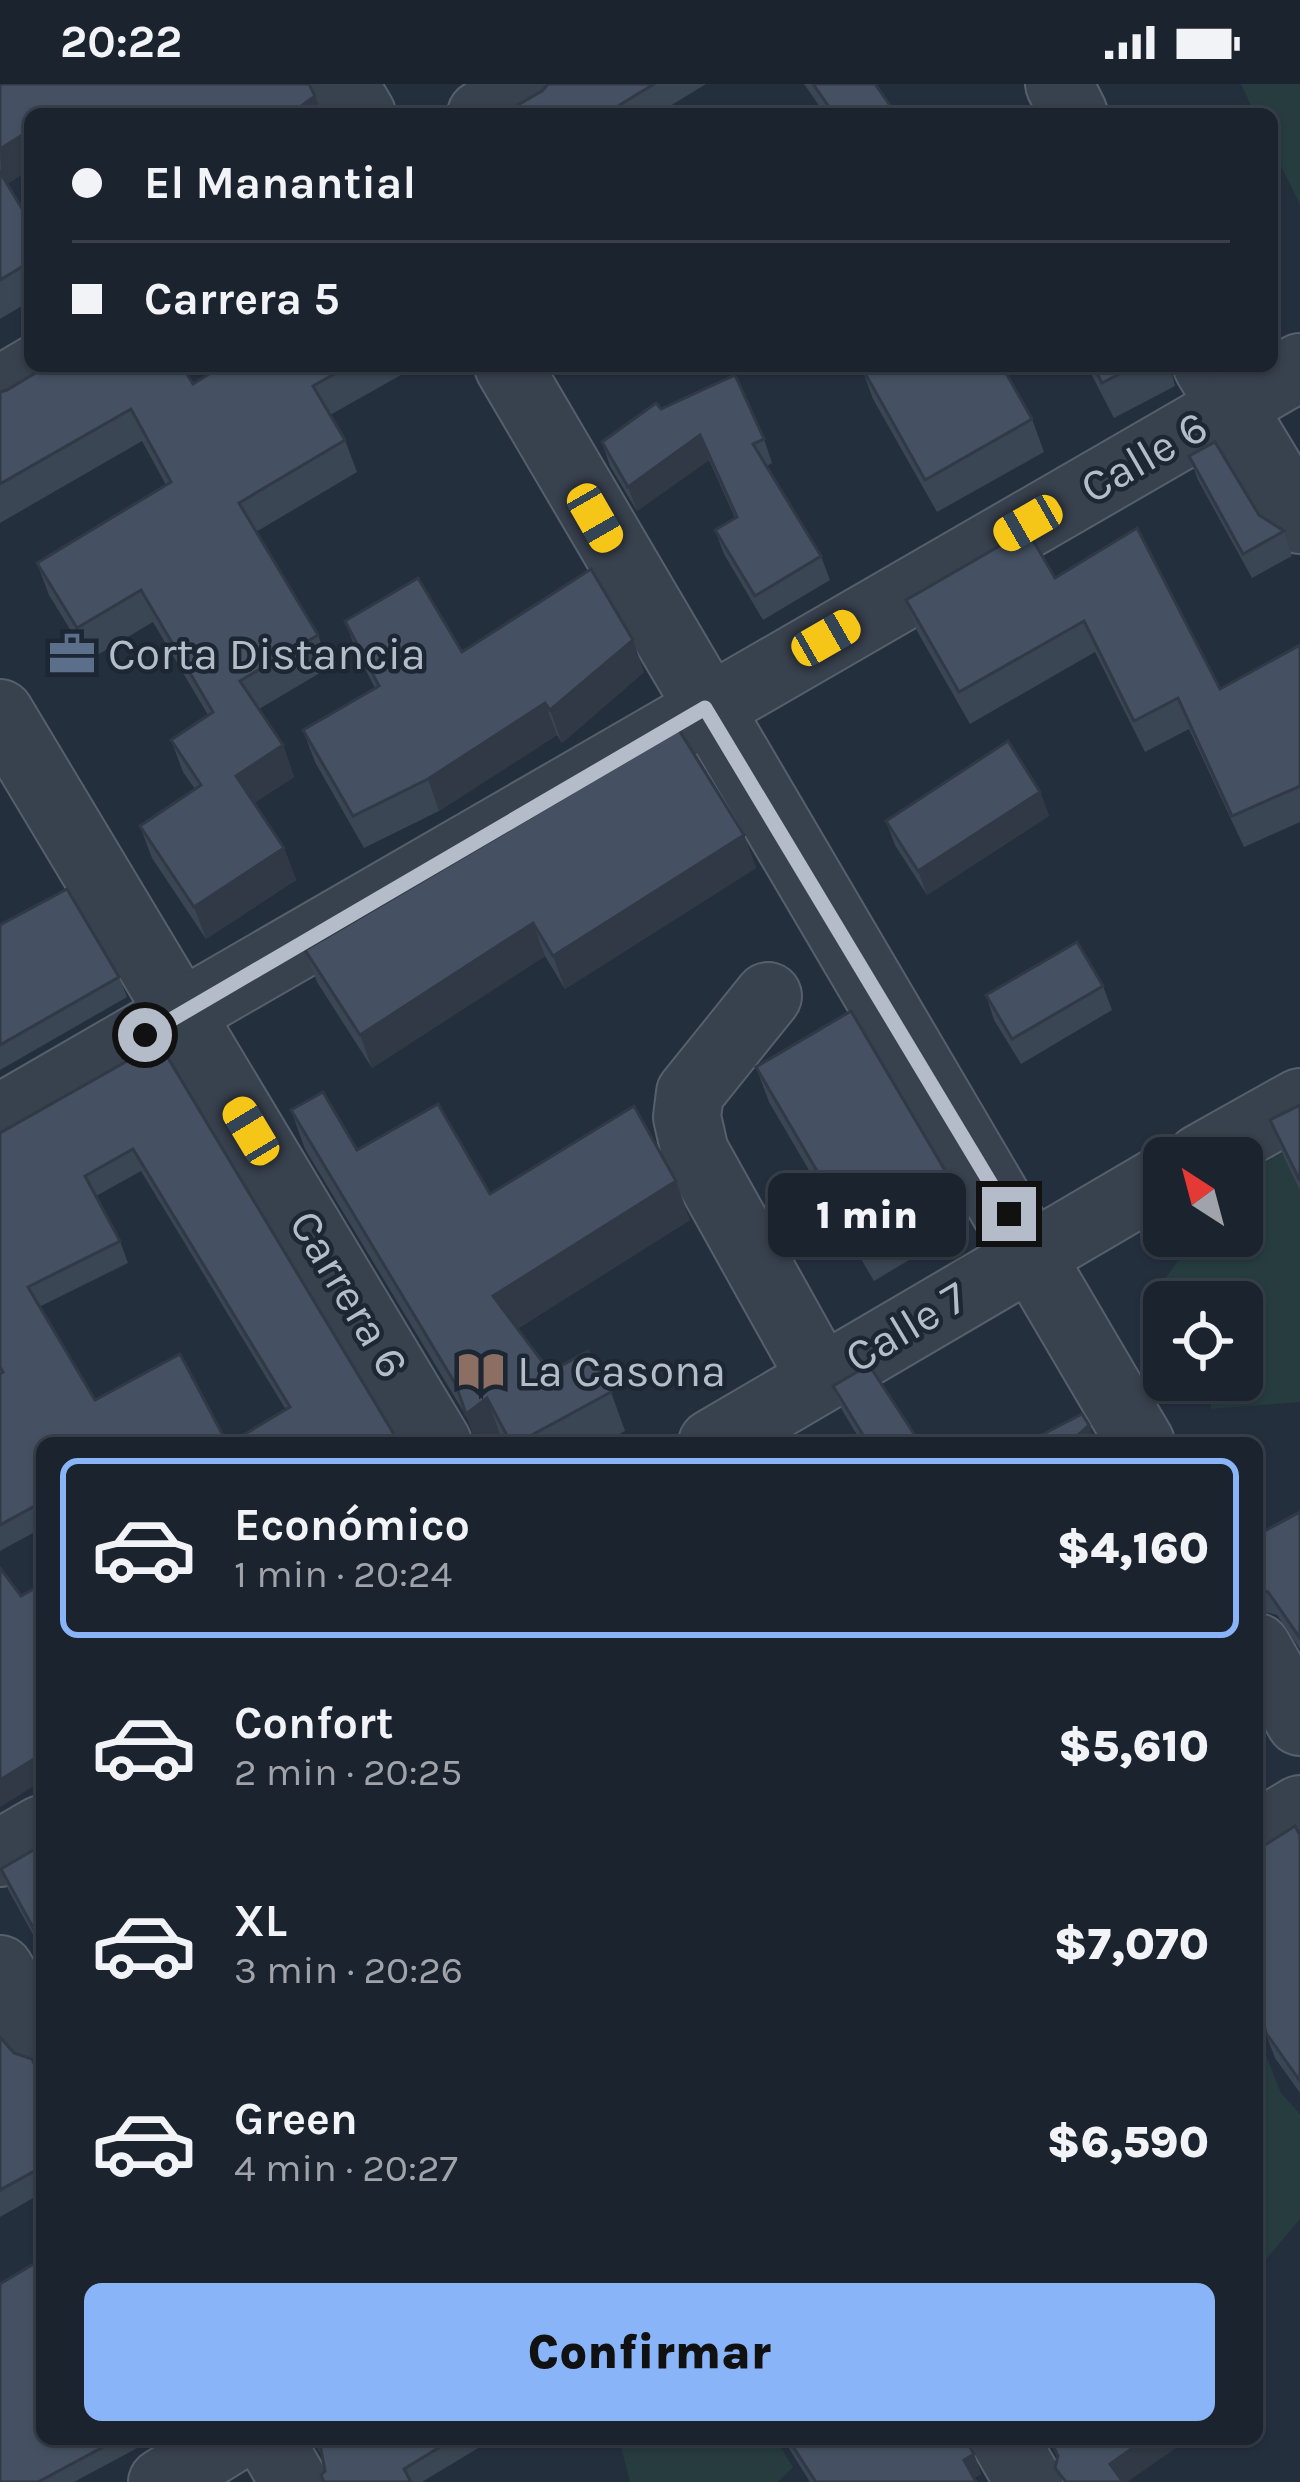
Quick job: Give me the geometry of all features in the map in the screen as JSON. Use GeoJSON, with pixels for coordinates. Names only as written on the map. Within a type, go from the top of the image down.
{"type":"FeatureCollection","features":[{"type":"Feature","properties":{"kind":"street"},"geometry":{"type":"LineString","coordinates":[[491,108],[532,84]]}},
{"type":"Feature","properties":{"kind":"street","name":"Calle 6"},"geometry":{"type":"LineString","coordinates":[[0,1118],[705,708],[1218,387],[1300,367]]}},
{"type":"Feature","properties":{"kind":"street"},"geometry":{"type":"LineString","coordinates":[[0,390],[31,372]]}},
{"type":"Feature","properties":{"kind":"street"},"geometry":{"type":"LineString","coordinates":[[511,372],[1138,1437]]}},
{"type":"Feature","properties":{"kind":"street"},"geometry":{"type":"LineString","coordinates":[[1218,387],[1300,520]]}},
{"type":"Feature","properties":{"kind":"street","name":"Carrera 6"},"geometry":{"type":"LineString","coordinates":[[0,713],[434,1437]]}},
{"type":"Feature","properties":{"kind":"street"},"geometry":{"type":"LineString","coordinates":[[768,996],[690,1093],[687,1117],[695,1152],[821,1378]]}},
{"type":"Feature","properties":{"kind":"street"},"geometry":{"type":"LineString","coordinates":[[1238,1137],[1300,1102]]}},
{"type":"Feature","properties":{"kind":"street","name":"Calle 7"},"geometry":{"type":"LineString","coordinates":[[722,1437],[1143,1190]]}},
{"type":"Feature","properties":{"kind":"street"},"geometry":{"type":"LineString","coordinates":[[1263,1657],[1300,1722]]}},
{"type":"Feature","properties":{"kind":"street"},"geometry":{"type":"LineString","coordinates":[[1263,1831],[1300,1809]]}},
{"type":"Feature","properties":{"kind":"street"},"geometry":{"type":"LineString","coordinates":[[0,1853],[36,1832]]}},
{"type":"Feature","properties":{"kind":"street"},"geometry":{"type":"LineString","coordinates":[[0,1969],[36,2032]]}},
{"type":"Feature","properties":{"kind":"street"},"geometry":{"type":"LineString","coordinates":[[162,2482],[222,2445]]}},
{"type":"Feature","properties":{"kind":"street"},"geometry":{"type":"LineString","coordinates":[[272,2445],[294,2482]]}},
{"type":"Feature","properties":{"kind":"street"},"geometry":{"type":"LineString","coordinates":[[1007,2445],[1029,2482]]}},
{"type":"Feature","properties":{"kind":"green space"},"geometry":{"type":"Polygon","coordinates":[[[1241,84],[1300,84],[1300,204],[1278,160],[1278,108],[1252,108],[1241,84]]]}},
{"type":"Feature","properties":{"kind":"green space"},"geometry":{"type":"Polygon","coordinates":[[[1282,1153],[1300,1187],[1300,1402],[1211,1409],[1211,1401],[1263,1401],[1263,1281],[1163,1281],[1181,1257],[1263,1257],[1263,1163],[1282,1153]]]}},
{"type":"Feature","properties":{"kind":"green space"},"geometry":{"type":"Polygon","coordinates":[[[1263,2048],[1281,2093],[1300,2114],[1300,2219],[1263,2263],[1263,2048]]]}},
{"type":"Feature","properties":{"kind":"green space"},"geometry":{"type":"Polygon","coordinates":[[[621,2445],[779,2445],[793,2467],[778,2482],[630,2482],[621,2445]]]}},
{"type":"Feature","properties":{"kind":"building"},"geometry":{"type":"Polygon","coordinates":[[[0,84],[309,84],[315,96],[298,108],[24,108],[24,134],[0,149],[0,84]]]}},
{"type":"Feature","properties":{"kind":"building"},"geometry":{"type":"Polygon","coordinates":[[[548,84],[654,84],[615,108],[512,108],[548,84]]]}},
{"type":"Feature","properties":{"kind":"building"},"geometry":{"type":"Polygon","coordinates":[[[813,84],[875,84],[892,108],[830,108],[813,84]]]}},
{"type":"Feature","properties":{"kind":"building"},"geometry":{"type":"Polygon","coordinates":[[[0,172],[24,212],[24,266],[0,280],[0,172]]]}},
{"type":"Feature","properties":{"kind":"building"},"geometry":{"type":"Polygon","coordinates":[[[37,372],[186,372],[193,384],[212,372],[338,372],[313,386],[345,440],[239,503],[318,635],[240,681],[283,745],[236,776],[284,848],[194,907],[140,826],[201,785],[171,740],[213,712],[141,590],[77,628],[37,563],[171,482],[131,409],[0,484],[0,392],[37,372]]]}},
{"type":"Feature","properties":{"kind":"building"},"geometry":{"type":"Polygon","coordinates":[[[864,372],[1005,372],[1032,419],[925,480],[864,372]]]}},
{"type":"Feature","properties":{"kind":"building"},"geometry":{"type":"Polygon","coordinates":[[[1096,372],[1123,372],[1102,383],[1096,372]]]}},
{"type":"Feature","properties":{"kind":"building"},"geometry":{"type":"Polygon","coordinates":[[[735,375],[764,439],[753,444],[821,556],[755,596],[715,530],[737,517],[700,435],[628,487],[602,442],[656,403],[661,409],[735,375]]]}},
{"type":"Feature","properties":{"kind":"building"},"geometry":{"type":"Polygon","coordinates":[[[1215,442],[1259,515],[1284,531],[1243,554],[1189,456],[1215,442]]]}},
{"type":"Feature","properties":{"kind":"building"},"geometry":{"type":"Polygon","coordinates":[[[1137,528],[1220,689],[1300,645],[1300,786],[1232,816],[1178,698],[1134,721],[1084,621],[959,692],[906,600],[1027,530],[1055,578],[1137,528]]]}},
{"type":"Feature","properties":{"kind":"building"},"geometry":{"type":"Polygon","coordinates":[[[591,569],[633,640],[550,710],[545,703],[428,779],[353,816],[303,730],[379,686],[345,621],[418,578],[462,652],[591,569]]]}},
{"type":"Feature","properties":{"kind":"building"},"geometry":{"type":"Polygon","coordinates":[[[679,730],[744,835],[553,956],[533,923],[360,1035],[305,950],[679,730]]]}},
{"type":"Feature","properties":{"kind":"building"},"geometry":{"type":"Polygon","coordinates":[[[1008,741],[1040,792],[918,871],[886,821],[1008,741]]]}},
{"type":"Feature","properties":{"kind":"building"},"geometry":{"type":"Polygon","coordinates":[[[67,889],[119,977],[0,1045],[0,925],[67,889]]]}},
{"type":"Feature","properties":{"kind":"building"},"geometry":{"type":"Polygon","coordinates":[[[1077,942],[1103,986],[1012,1039],[986,995],[1077,942]]]}},
{"type":"Feature","properties":{"kind":"building"},"geometry":{"type":"Polygon","coordinates":[[[851,1011],[956,1189],[861,1246],[756,1067],[851,1011]]]}},
{"type":"Feature","properties":{"kind":"building"},"geometry":{"type":"Polygon","coordinates":[[[159,1043],[396,1437],[240,1437],[290,1407],[133,1149],[85,1176],[120,1241],[28,1287],[95,1400],[180,1354],[224,1437],[36,1437],[36,1505],[0,1525],[0,1133],[159,1043]]]}},
{"type":"Feature","properties":{"kind":"building"},"geometry":{"type":"Polygon","coordinates":[[[323,1092],[357,1150],[438,1104],[490,1194],[634,1106],[676,1181],[493,1296],[550,1372],[588,1351],[611,1392],[528,1437],[508,1437],[487,1398],[466,1414],[456,1385],[291,1110],[323,1092]]]}},
{"type":"Feature","properties":{"kind":"building"},"geometry":{"type":"Polygon","coordinates":[[[1300,1105],[1300,1181],[1270,1120],[1300,1105]]]}},
{"type":"Feature","properties":{"kind":"building"},"geometry":{"type":"Polygon","coordinates":[[[869,1365],[916,1437],[864,1437],[833,1386],[869,1365]]]}},
{"type":"Feature","properties":{"kind":"building"},"geometry":{"type":"Polygon","coordinates":[[[1082,1414],[1089,1425],[1076,1437],[1038,1437],[1082,1414]]]}},
{"type":"Feature","properties":{"kind":"building"},"geometry":{"type":"Polygon","coordinates":[[[1300,1512],[1300,1638],[1263,1590],[1263,1532],[1300,1512]]]}},
{"type":"Feature","properties":{"kind":"building"},"geometry":{"type":"Polygon","coordinates":[[[0,1568],[21,1596],[36,1587],[36,1758],[0,1780],[0,1568]]]}},
{"type":"Feature","properties":{"kind":"building"},"geometry":{"type":"Polygon","coordinates":[[[1295,1826],[1300,1835],[1300,2081],[1266,2033],[1263,2020],[1263,1846],[1295,1826]]]}},
{"type":"Feature","properties":{"kind":"building"},"geometry":{"type":"Polygon","coordinates":[[[36,1849],[36,1933],[1,1869],[36,1849]]]}},
{"type":"Feature","properties":{"kind":"building"},"geometry":{"type":"Polygon","coordinates":[[[0,2037],[36,2067],[36,2170],[0,2190],[0,2037]]]}},
{"type":"Feature","properties":{"kind":"building"},"geometry":{"type":"Polygon","coordinates":[[[36,2263],[36,2445],[107,2445],[38,2482],[0,2482],[0,2284],[36,2263]]]}},
{"type":"Feature","properties":{"kind":"building"},"geometry":{"type":"Polygon","coordinates":[[[320,2445],[443,2445],[404,2469],[411,2482],[324,2482],[321,2475],[325,2471],[320,2445]]]}},
{"type":"Feature","properties":{"kind":"building"},"geometry":{"type":"Polygon","coordinates":[[[792,2445],[969,2445],[974,2454],[964,2460],[976,2482],[816,2482],[792,2445]]]}},
{"type":"Feature","properties":{"kind":"building"},"geometry":{"type":"Polygon","coordinates":[[[1053,2445],[1137,2445],[1110,2464],[1123,2482],[1066,2482],[1055,2468],[1058,2456],[1053,2445]]]}},
{"type":"Feature","properties":{"kind":"place","name":"Corta Distancia"},"geometry":{"type":"Point","coordinates":[72,654]}},
{"type":"Feature","properties":{"kind":"place","name":"La Casona"},"geometry":{"type":"Point","coordinates":[481,1371]}},
{"type":"Feature","properties":{"kind":"route"},"geometry":{"type":"LineString","coordinates":[[145,1035],[705,708],[1009,1214]]}}]}
